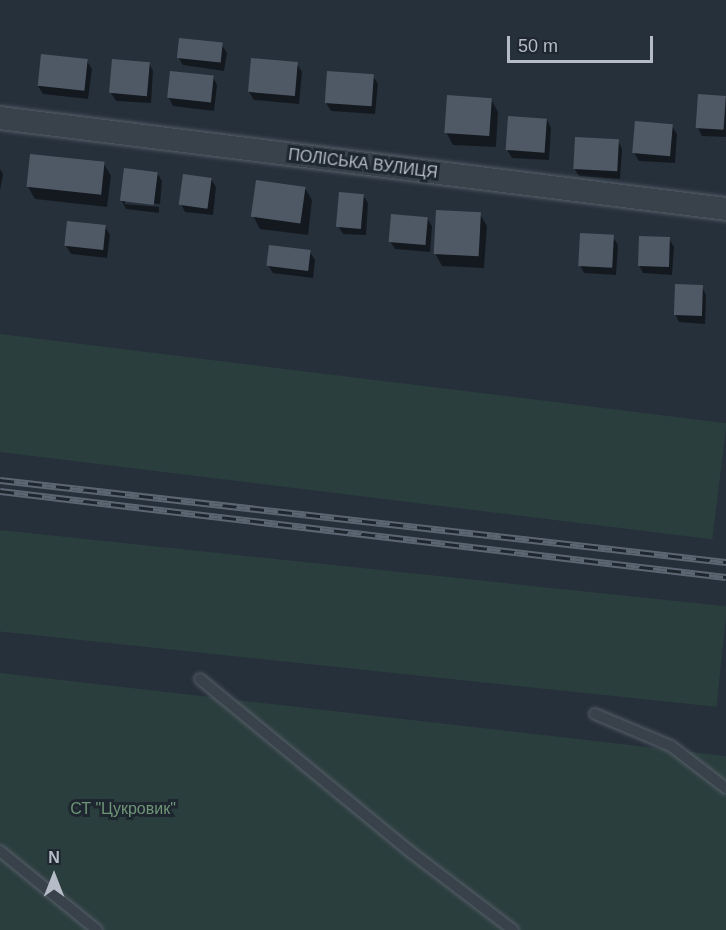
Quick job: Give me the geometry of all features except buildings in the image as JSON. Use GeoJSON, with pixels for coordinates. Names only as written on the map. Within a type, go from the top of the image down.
{"type":"FeatureCollection","features":[{"type":"Feature","properties":{"kind":"street","name":"ПОЛІСЬКА ВУЛИЦЯ"},"geometry":{"type":"LineString","coordinates":[[0,118],[726,209]]}},
{"type":"Feature","properties":{"kind":"lane"},"geometry":{"type":"LineString","coordinates":[[200,679],[412,853],[513,930]]}},
{"type":"Feature","properties":{"kind":"lane"},"geometry":{"type":"LineString","coordinates":[[595,714],[671,746],[726,788]]}},
{"type":"Feature","properties":{"kind":"lane"},"geometry":{"type":"LineString","coordinates":[[0,851],[97,930]]}},
{"type":"Feature","properties":{"kind":"green space"},"geometry":{"type":"Polygon","coordinates":[[[0,334],[726,423],[712,539],[0,452],[0,334]]]}},
{"type":"Feature","properties":{"kind":"green space"},"geometry":{"type":"Polygon","coordinates":[[[0,530],[726,606],[716,707],[0,632],[0,530]]]}},
{"type":"Feature","properties":{"kind":"green space","name":"СТ \"Цукровик\""},"geometry":{"type":"Polygon","coordinates":[[[0,673],[726,756],[726,930],[0,930],[0,673]]]}},
{"type":"Feature","properties":{"kind":"railway"},"geometry":{"type":"LineString","coordinates":[[0,480],[726,562]]}},
{"type":"Feature","properties":{"kind":"railway"},"geometry":{"type":"LineString","coordinates":[[0,491],[726,577]]}}]}
